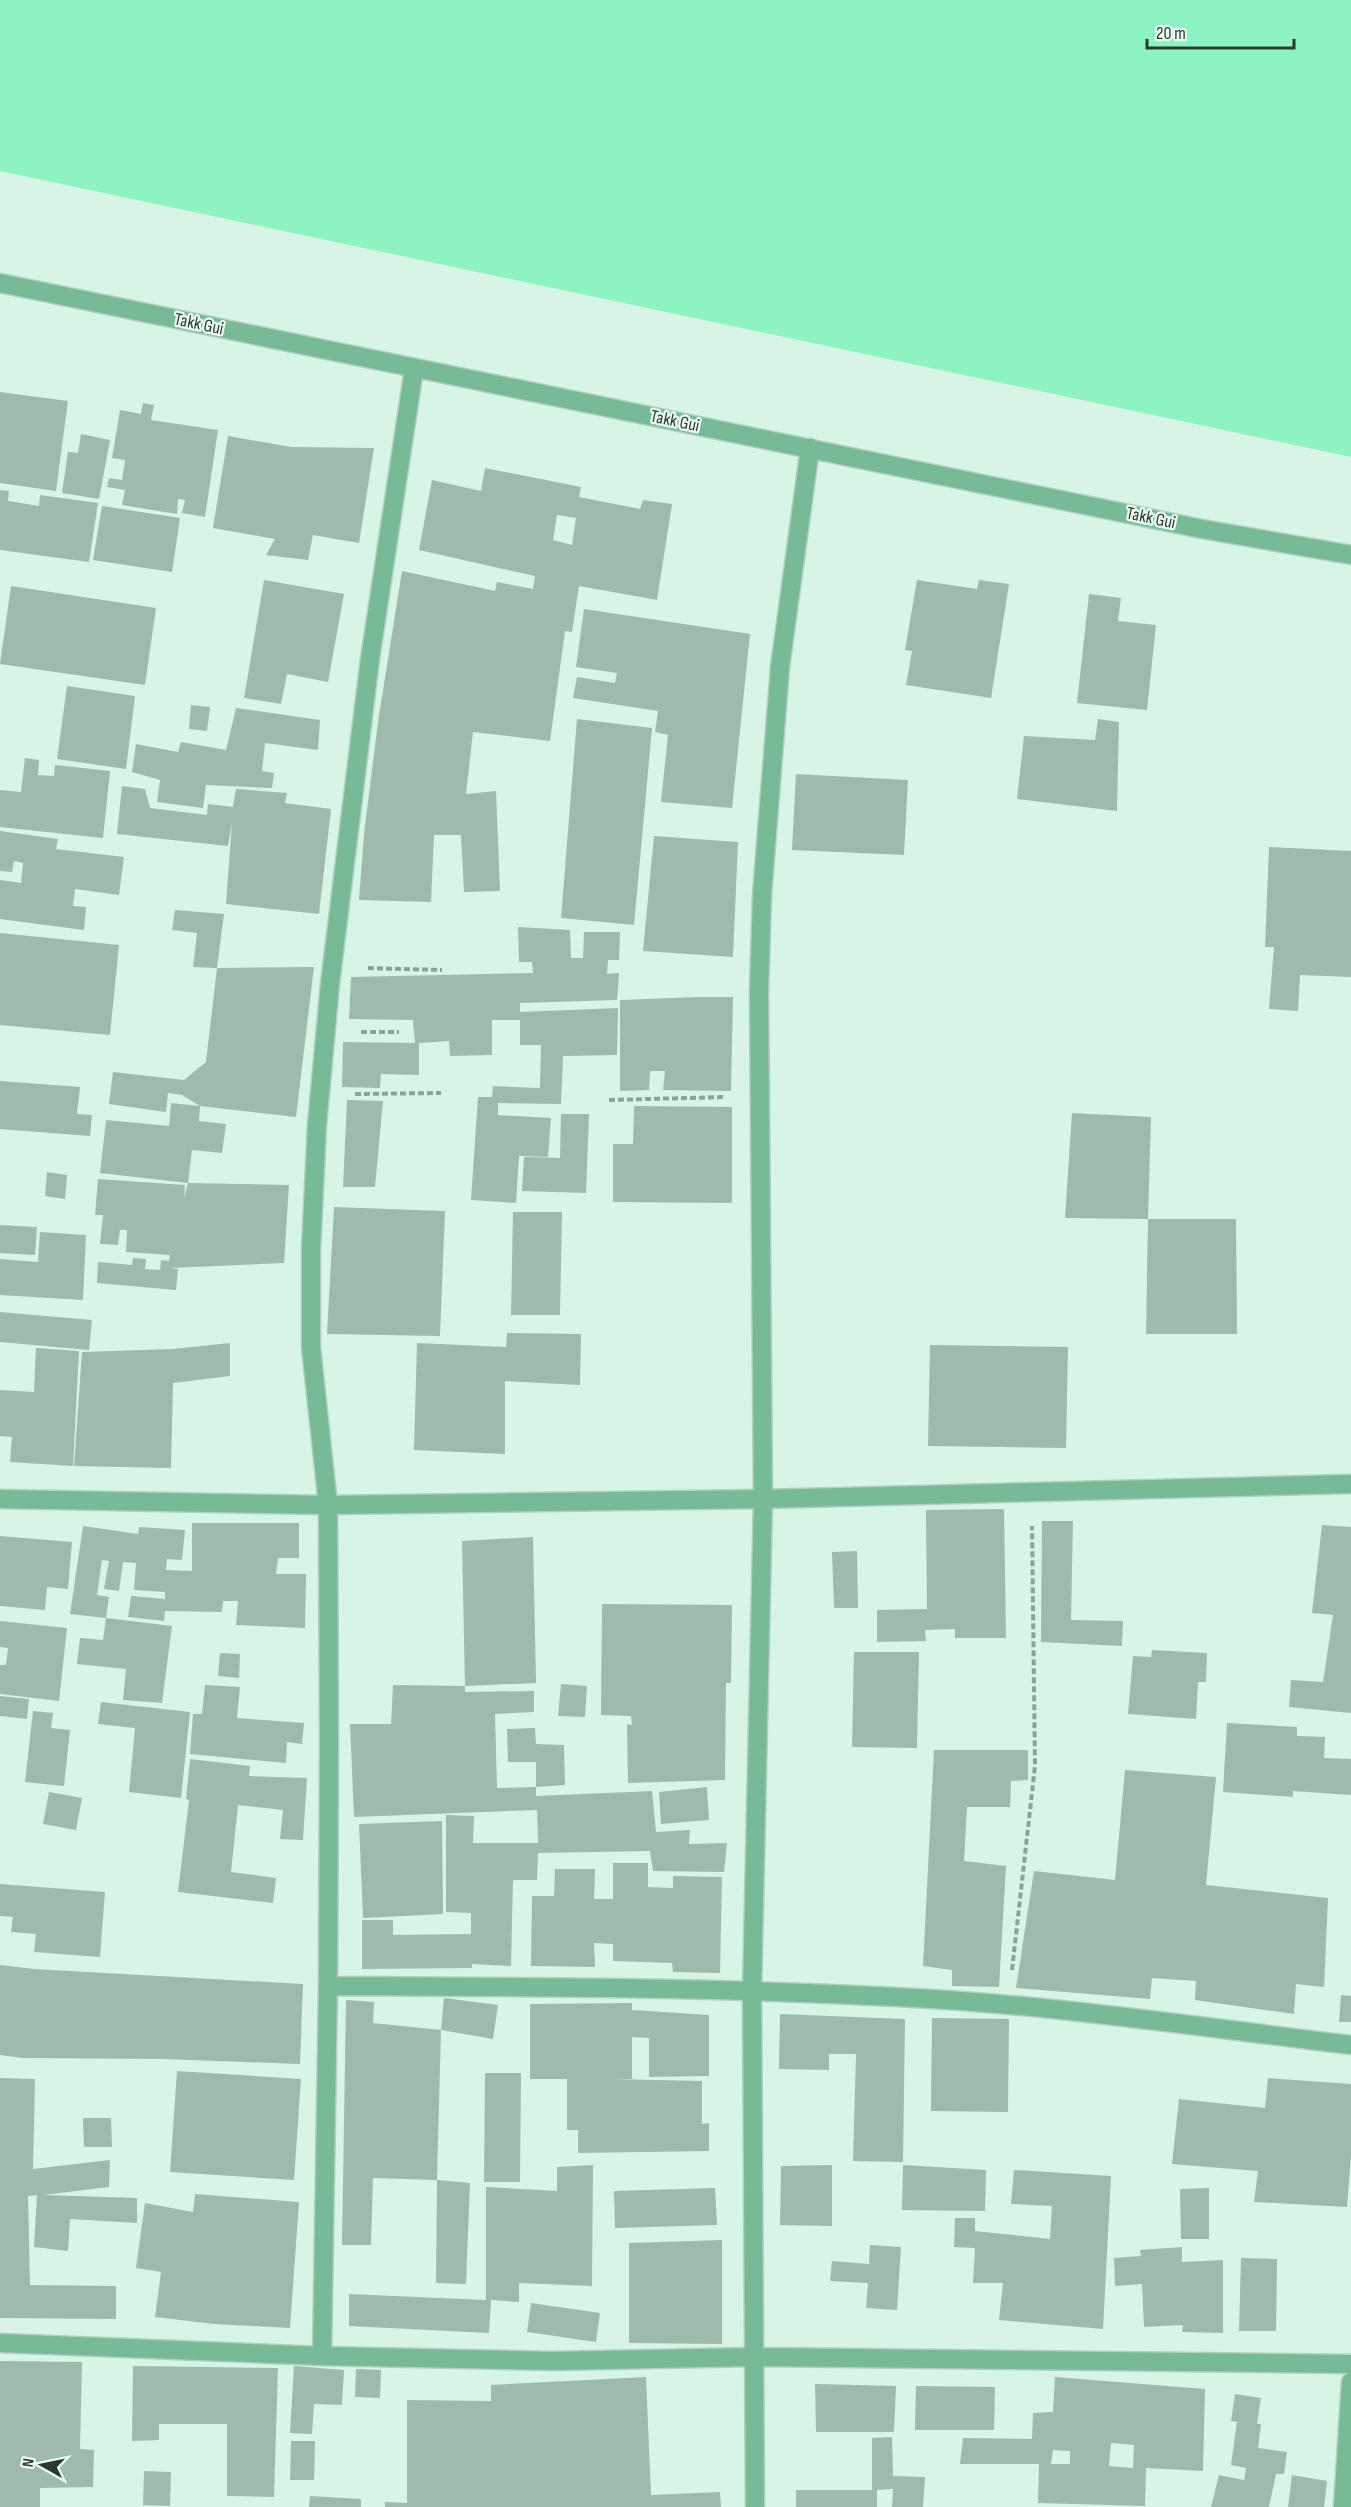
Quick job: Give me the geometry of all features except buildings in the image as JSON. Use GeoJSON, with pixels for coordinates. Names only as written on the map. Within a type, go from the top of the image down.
{"type":"FeatureCollection","features":[{"type":"Feature","properties":{"kind":"street","name":"Takk Gui"},"geometry":{"type":"LineString","coordinates":[[0,283],[1202,529],[1351,555]]}},
{"type":"Feature","properties":{"kind":"street"},"geometry":{"type":"LineString","coordinates":[[322,2356],[328,1986],[327,1505],[311,1347],[311,1249],[319,1095],[332,967],[370,659],[414,369]]}},
{"type":"Feature","properties":{"kind":"street"},"geometry":{"type":"LineString","coordinates":[[755,2507],[752,1992],[764,1499],[759,990],[768,807],[780,667],[810,448]]}},
{"type":"Feature","properties":{"kind":"street"},"geometry":{"type":"LineString","coordinates":[[0,1499],[327,1505],[764,1499],[1351,1484]]}},
{"type":"Feature","properties":{"kind":"street"},"geometry":{"type":"LineString","coordinates":[[328,1986],[610,1988],[896,1996],[1008,2006],[1351,2045]]}},
{"type":"Feature","properties":{"kind":"street"},"geometry":{"type":"LineString","coordinates":[[0,2343],[322,2356],[553,2361],[753,2357],[1351,2364]]}},
{"type":"Feature","properties":{"kind":"street"},"geometry":{"type":"LineString","coordinates":[[1344,2507],[1351,2382]]}},
{"type":"Feature","properties":{"kind":"path"},"geometry":{"type":"LineString","coordinates":[[332,967],[442,970]]}},
{"type":"Feature","properties":{"kind":"path"},"geometry":{"type":"LineString","coordinates":[[319,1095],[441,1093]]}},
{"type":"Feature","properties":{"kind":"path"},"geometry":{"type":"LineString","coordinates":[[609,1100],[760,1096]]}},
{"type":"Feature","properties":{"kind":"path"},"geometry":{"type":"LineString","coordinates":[[1008,2006],[1035,1766],[1032,1492]]}},
{"type":"Feature","properties":{"kind":"green space"},"geometry":{"type":"Polygon","coordinates":[[[0,0],[1351,0],[1351,457],[0,171],[0,0]]]}}]}
